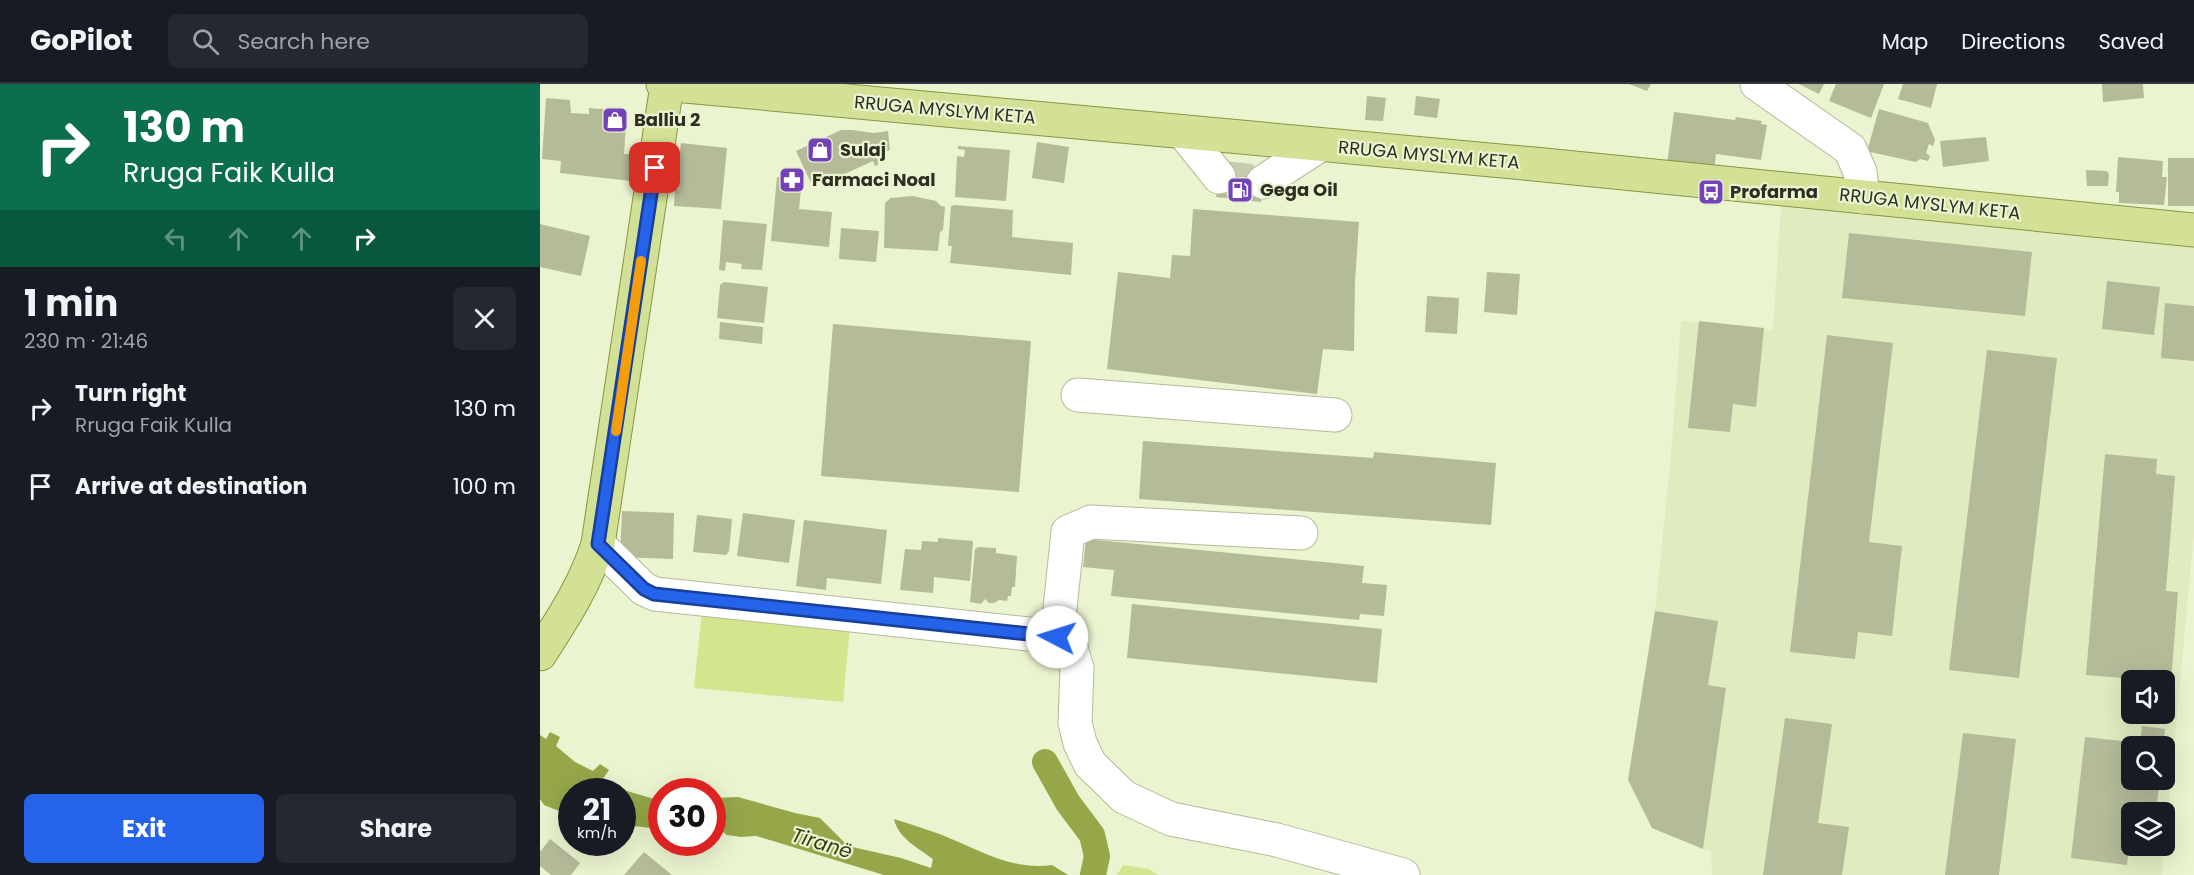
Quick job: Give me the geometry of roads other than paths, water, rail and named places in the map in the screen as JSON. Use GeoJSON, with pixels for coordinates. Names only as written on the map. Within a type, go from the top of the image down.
{"type":"FeatureCollection","features":[{"type":"Feature","properties":{"kind":"main road","name":"RRUGA MYSLYM KETA"},"geometry":{"type":"LineString","coordinates":[[663,84],[1534,164],[2194,230]]}},
{"type":"Feature","properties":{"kind":"main road"},"geometry":{"type":"LineString","coordinates":[[540,654],[571,608],[598,544],[667,85]]}},
{"type":"Feature","properties":{"kind":"street"},"geometry":{"type":"LineString","coordinates":[[1757,84],[1850,149],[1860,172],[1863,197]]}},
{"type":"Feature","properties":{"kind":"street"},"geometry":{"type":"LineString","coordinates":[[1183,132],[1219,177]]}},
{"type":"Feature","properties":{"kind":"street"},"geometry":{"type":"LineString","coordinates":[[1263,182],[1320,145]]}},
{"type":"Feature","properties":{"kind":"street"},"geometry":{"type":"LineString","coordinates":[[1078,395],[1335,415]]}},
{"type":"Feature","properties":{"kind":"street"},"geometry":{"type":"LineString","coordinates":[[1057,637],[1068,532],[1091,522],[1301,533]]}},
{"type":"Feature","properties":{"kind":"street"},"geometry":{"type":"LineString","coordinates":[[598,544],[644,589],[654,594],[1057,637],[1071,648],[1077,668],[1075,723],[1080,743],[1090,764],[1124,797],[1171,819],[1276,840],[1403,875]]}},
{"type":"Feature","properties":{"kind":"water"},"geometry":{"type":"Polygon","coordinates":[[[550,732],[560,737],[556,746],[575,762],[593,771],[600,764],[609,770],[603,778],[558,778],[558,811],[544,805],[540,799],[540,735],[546,739],[550,732]]]}},
{"type":"Feature","properties":{"kind":"water"},"geometry":{"type":"Polygon","coordinates":[[[636,794],[648,797],[648,828],[636,826],[636,794]]]}},
{"type":"Feature","properties":{"kind":"water"},"geometry":{"type":"Polygon","coordinates":[[[726,797],[738,797],[820,818],[848,846],[901,858],[931,868],[933,859],[904,837],[894,819],[942,835],[995,858],[1023,865],[1052,865],[1068,875],[884,875],[756,836],[727,835],[726,797]]]}},
{"type":"Feature","properties":{"kind":"waterway"},"geometry":{"type":"LineString","coordinates":[[1045,762],[1068,803],[1092,835],[1097,856],[1093,875]]}},
{"type":"Feature","properties":{"kind":"waterway","name":"Tiranë"},"geometry":{"type":"LineString","coordinates":[[540,769],[558,780]]}},
{"type":"Feature","properties":{"kind":"tunnel"},"geometry":{"type":"LineString","coordinates":[[1219,177],[1263,182]]}},
{"type":"Feature","properties":{"kind":"place","name":"Balliu 2"},"geometry":{"type":"Point","coordinates":[615,120]}},
{"type":"Feature","properties":{"kind":"place","name":"Sulaj"},"geometry":{"type":"Point","coordinates":[820,150]}},
{"type":"Feature","properties":{"kind":"place","name":"Farmaci Noal"},"geometry":{"type":"Point","coordinates":[792,180]}},
{"type":"Feature","properties":{"kind":"place","name":"Gega Oil"},"geometry":{"type":"Point","coordinates":[1240,190]}},
{"type":"Feature","properties":{"kind":"place","name":"Profarma"},"geometry":{"type":"Point","coordinates":[1711,192]}}]}
